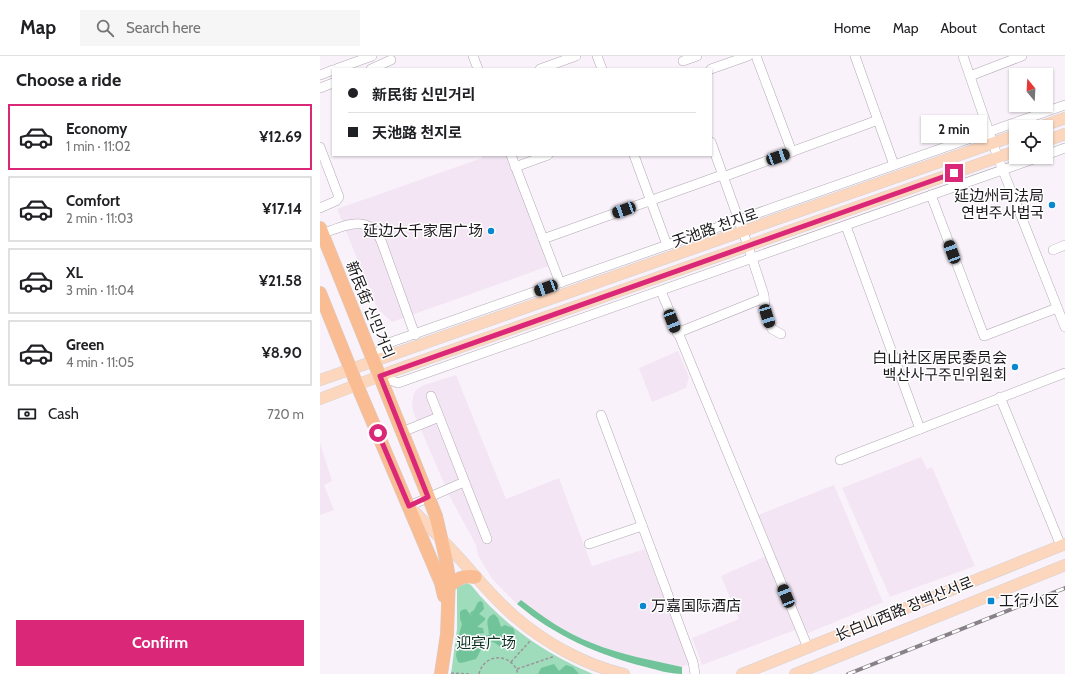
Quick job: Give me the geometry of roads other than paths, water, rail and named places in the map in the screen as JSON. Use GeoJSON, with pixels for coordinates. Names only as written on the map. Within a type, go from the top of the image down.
{"type":"FeatureCollection","features":[{"type":"Feature","properties":{"kind":"highway","name":"新民街 신민거리"},"geometry":{"type":"LineString","coordinates":[[321,231],[436,516],[445,555],[449,586],[446,673]]}},
{"type":"Feature","properties":{"kind":"highway","name":"新民街 신민거리"},"geometry":{"type":"LineString","coordinates":[[320,293],[350,370],[441,583],[448,615]]}},
{"type":"Feature","properties":{"kind":"highway"},"geometry":{"type":"LineString","coordinates":[[449,586],[454,581],[462,577],[475,577]]}},
{"type":"Feature","properties":{"kind":"main road"},"geometry":{"type":"LineString","coordinates":[[1053,122],[1065,118]]}},
{"type":"Feature","properties":{"kind":"main road"},"geometry":{"type":"LineString","coordinates":[[1053,138],[1065,134]]}},
{"type":"Feature","properties":{"kind":"main road","name":"天池路 천지로"},"geometry":{"type":"LineString","coordinates":[[320,380],[1009,138]]}},
{"type":"Feature","properties":{"kind":"main road","name":"天池路 천지로"},"geometry":{"type":"LineString","coordinates":[[320,398],[1009,154]]}},
{"type":"Feature","properties":{"kind":"main road","name":"新民街 신민거리"},"geometry":{"type":"LineString","coordinates":[[409,506],[441,538],[475,577],[514,616],[551,642],[580,658],[624,674]]}},
{"type":"Feature","properties":{"kind":"main road","name":"新民街 신민거리"},"geometry":{"type":"LineString","coordinates":[[436,516],[462,562]]}},
{"type":"Feature","properties":{"kind":"main road","name":"长白山西路 장백산서로"},"geometry":{"type":"LineString","coordinates":[[742,674],[1063,545]]}},
{"type":"Feature","properties":{"kind":"main road","name":"长白山西路 장백산서로"},"geometry":{"type":"LineString","coordinates":[[795,674],[1065,565]]}},
{"type":"Feature","properties":{"kind":"street"},"geometry":{"type":"LineString","coordinates":[[339,68],[372,56]]}},
{"type":"Feature","properties":{"kind":"street"},"geometry":{"type":"LineString","coordinates":[[474,56],[478,68]]}},
{"type":"Feature","properties":{"kind":"street"},"geometry":{"type":"LineString","coordinates":[[543,68],[576,56]]}},
{"type":"Feature","properties":{"kind":"street"},"geometry":{"type":"LineString","coordinates":[[597,56],[602,68]]}},
{"type":"Feature","properties":{"kind":"street"},"geometry":{"type":"LineString","coordinates":[[683,62],[697,56]]}},
{"type":"Feature","properties":{"kind":"street"},"geometry":{"type":"LineString","coordinates":[[712,69],[748,56]]}},
{"type":"Feature","properties":{"kind":"street"},"geometry":{"type":"LineString","coordinates":[[756,56],[792,152]]}},
{"type":"Feature","properties":{"kind":"street"},"geometry":{"type":"LineString","coordinates":[[855,56],[894,165]]}},
{"type":"Feature","properties":{"kind":"street"},"geometry":{"type":"LineString","coordinates":[[963,56],[998,158],[1065,327]]}},
{"type":"Feature","properties":{"kind":"street"},"geometry":{"type":"LineString","coordinates":[[970,76],[1022,56]]}},
{"type":"Feature","properties":{"kind":"street"},"geometry":{"type":"LineString","coordinates":[[374,68],[391,62]]}},
{"type":"Feature","properties":{"kind":"street"},"geometry":{"type":"LineString","coordinates":[[320,75],[332,71]]}},
{"type":"Feature","properties":{"kind":"street"},"geometry":{"type":"LineString","coordinates":[[320,88],[332,83]]}},
{"type":"Feature","properties":{"kind":"street","name":"天池路 천지로"},"geometry":{"type":"LineString","coordinates":[[374,361],[383,345],[1065,105]]}},
{"type":"Feature","properties":{"kind":"street"},"geometry":{"type":"LineString","coordinates":[[543,239],[792,152],[878,120]]}},
{"type":"Feature","properties":{"kind":"street"},"geometry":{"type":"LineString","coordinates":[[712,145],[764,295],[765,309],[772,329],[781,334]]}},
{"type":"Feature","properties":{"kind":"street"},"geometry":{"type":"LineString","coordinates":[[320,147],[339,197],[336,201],[320,208]]}},
{"type":"Feature","properties":{"kind":"street"},"geometry":{"type":"LineString","coordinates":[[1053,152],[1065,148]]}},
{"type":"Feature","properties":{"kind":"street"},"geometry":{"type":"LineString","coordinates":[[510,156],[560,283]]}},
{"type":"Feature","properties":{"kind":"street"},"geometry":{"type":"LineString","coordinates":[[515,167],[545,156]]}},
{"type":"Feature","properties":{"kind":"street"},"geometry":{"type":"LineString","coordinates":[[634,156],[667,245]]}},
{"type":"Feature","properties":{"kind":"street"},"geometry":{"type":"LineString","coordinates":[[380,376],[398,383],[1020,164]]}},
{"type":"Feature","properties":{"kind":"street"},"geometry":{"type":"LineString","coordinates":[[931,195],[984,336],[1057,308]]}},
{"type":"Feature","properties":{"kind":"street"},"geometry":{"type":"LineString","coordinates":[[321,231],[354,224],[365,225],[375,230],[382,243],[415,334]]}},
{"type":"Feature","properties":{"kind":"street"},"geometry":{"type":"LineString","coordinates":[[846,226],[920,429]]}},
{"type":"Feature","properties":{"kind":"street"},"geometry":{"type":"LineString","coordinates":[[1053,250],[1065,245]]}},
{"type":"Feature","properties":{"kind":"street"},"geometry":{"type":"LineString","coordinates":[[661,291],[808,648]]}},
{"type":"Feature","properties":{"kind":"street"},"geometry":{"type":"LineString","coordinates":[[677,333],[764,298]]}},
{"type":"Feature","properties":{"kind":"street"},"geometry":{"type":"LineString","coordinates":[[840,460],[1065,373]]}},
{"type":"Feature","properties":{"kind":"street"},"geometry":{"type":"LineString","coordinates":[[431,396],[487,539]]}},
{"type":"Feature","properties":{"kind":"street"},"geometry":{"type":"LineString","coordinates":[[1000,397],[1063,545]]}},
{"type":"Feature","properties":{"kind":"street"},"geometry":{"type":"LineString","coordinates":[[601,415],[693,662],[695,674]]}},
{"type":"Feature","properties":{"kind":"street"},"geometry":{"type":"LineString","coordinates":[[402,432],[439,417]]}},
{"type":"Feature","properties":{"kind":"street"},"geometry":{"type":"LineString","coordinates":[[409,506],[464,482]]}},
{"type":"Feature","properties":{"kind":"street"},"geometry":{"type":"LineString","coordinates":[[589,544],[642,526]]}},
{"type":"Feature","properties":{"kind":"railway"},"geometry":{"type":"LineString","coordinates":[[848,674],[1065,588]]}},
{"type":"Feature","properties":{"kind":"place","name":"延边州司法局 연변주사법국"},"geometry":{"type":"Point","coordinates":[1052,205]}},
{"type":"Feature","properties":{"kind":"place","name":"延边大千家居广场"},"geometry":{"type":"Point","coordinates":[491,231]}},
{"type":"Feature","properties":{"kind":"place","name":"白山社区居民委员会 백산사구주민위원회"},"geometry":{"type":"Point","coordinates":[1015,367]}},
{"type":"Feature","properties":{"kind":"place","name":"工行小区"},"geometry":{"type":"Point","coordinates":[991,601]}},
{"type":"Feature","properties":{"kind":"place","name":"万嘉国际酒店"},"geometry":{"type":"Point","coordinates":[643,606]}},
{"type":"Feature","properties":{"kind":"park label","name":"迎宾广场"},"geometry":{"type":"Point","coordinates":[486,643]}}]}
